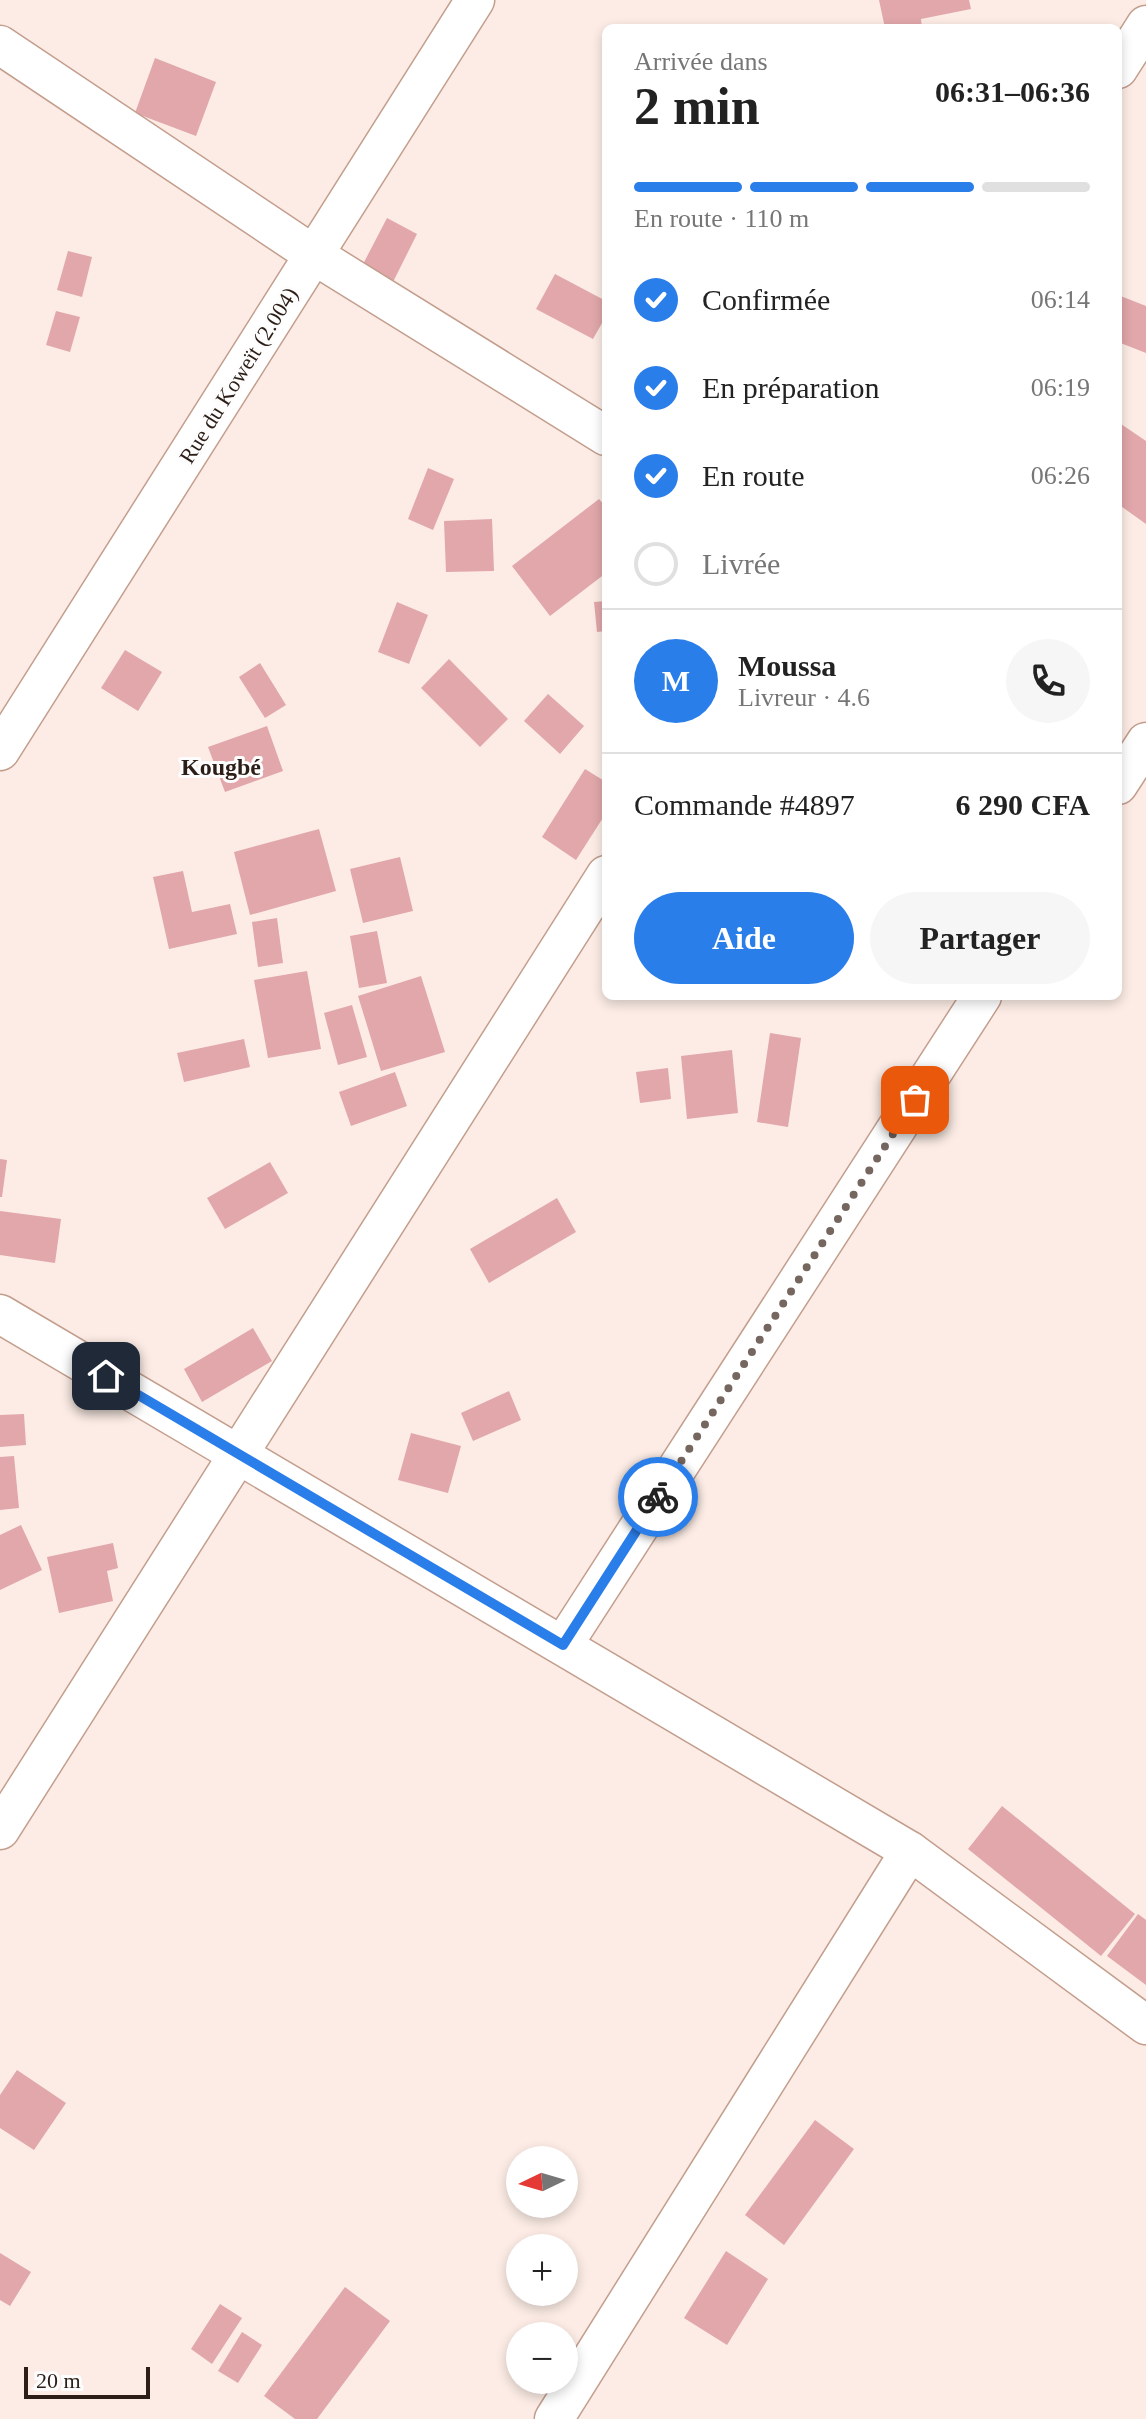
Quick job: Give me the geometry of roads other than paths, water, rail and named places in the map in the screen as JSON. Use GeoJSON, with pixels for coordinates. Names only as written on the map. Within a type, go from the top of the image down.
{"type":"FeatureCollection","features":[{"type":"Feature","properties":{"kind":"street","name":"Rue du Koweït (2.004)"},"geometry":{"type":"LineString","coordinates":[[0,751],[475,0]]}},
{"type":"Feature","properties":{"kind":"street"},"geometry":{"type":"LineString","coordinates":[[1122,63],[1146,25]]}},
{"type":"Feature","properties":{"kind":"street"},"geometry":{"type":"LineString","coordinates":[[0,45],[314,255],[602,434]]}},
{"type":"Feature","properties":{"kind":"street"},"geometry":{"type":"LineString","coordinates":[[0,1830],[602,881]]}},
{"type":"Feature","properties":{"kind":"street"},"geometry":{"type":"LineString","coordinates":[[563,1645],[979,1000]]}},
{"type":"Feature","properties":{"kind":"street"},"geometry":{"type":"LineString","coordinates":[[0,1314],[910,1851],[1146,2025]]}},
{"type":"Feature","properties":{"kind":"street"},"geometry":{"type":"LineString","coordinates":[[554,2419],[910,1851]]}},
{"type":"Feature","properties":{"kind":"district","name":"Kougbé"},"geometry":{"type":"Point","coordinates":[221,767]}}]}
